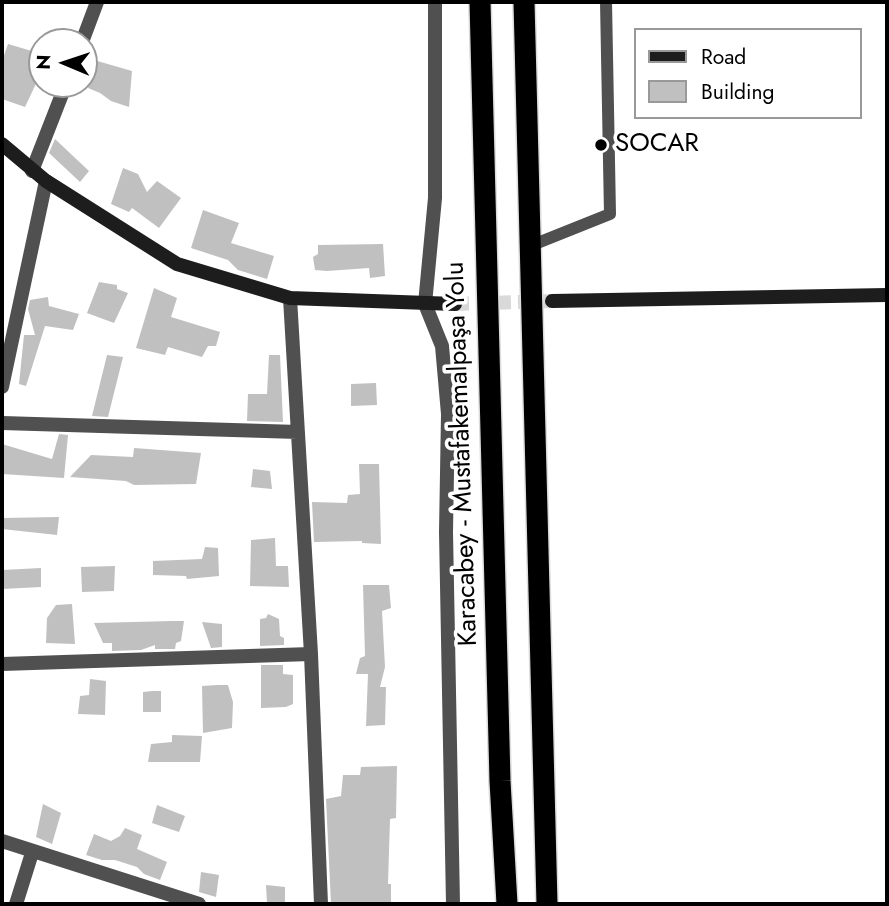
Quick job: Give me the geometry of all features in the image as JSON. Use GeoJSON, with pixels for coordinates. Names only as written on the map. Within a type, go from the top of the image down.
{"type":"FeatureCollection","features":[{"type":"Feature","properties":{"kind":"highway","name":"Karacabey - Mustafakemalpaşa Yolu"},"geometry":{"type":"LineString","coordinates":[[480,2],[500,767],[507,904]]}},
{"type":"Feature","properties":{"kind":"highway"},"geometry":{"type":"LineString","coordinates":[[524,2],[547,904]]}},
{"type":"Feature","properties":{"kind":"street"},"geometry":{"type":"LineString","coordinates":[[87,28],[97,2]]}},
{"type":"Feature","properties":{"kind":"street"},"geometry":{"type":"LineString","coordinates":[[435,2],[435,198],[425,304],[442,346],[448,414],[446,532],[453,904]]}},
{"type":"Feature","properties":{"kind":"street"},"geometry":{"type":"LineString","coordinates":[[33,171],[61,98]]}},
{"type":"Feature","properties":{"kind":"street"},"geometry":{"type":"LineString","coordinates":[[2,144],[46,181],[177,264],[290,298],[454,304]]}},
{"type":"Feature","properties":{"kind":"street"},"geometry":{"type":"LineString","coordinates":[[2,387],[46,181]]}},
{"type":"Feature","properties":{"kind":"street"},"geometry":{"type":"LineString","coordinates":[[552,301],[887,295]]}},
{"type":"Feature","properties":{"kind":"street"},"geometry":{"type":"LineString","coordinates":[[290,298],[311,654],[321,904]]}},
{"type":"Feature","properties":{"kind":"street"},"geometry":{"type":"LineString","coordinates":[[2,423],[298,432]]}},
{"type":"Feature","properties":{"kind":"street"},"geometry":{"type":"LineString","coordinates":[[2,664],[311,654]]}},
{"type":"Feature","properties":{"kind":"street"},"geometry":{"type":"LineString","coordinates":[[2,841],[32,853],[199,904]]}},
{"type":"Feature","properties":{"kind":"street"},"geometry":{"type":"LineString","coordinates":[[16,904],[32,853]]}},
{"type":"Feature","properties":{"kind":"lane"},"geometry":{"type":"LineString","coordinates":[[530,246],[610,214],[606,2]]}},
{"type":"Feature","properties":{"kind":"building"},"geometry":{"type":"Polygon","coordinates":[[[8,44],[28,50],[29,98],[25,107],[2,99],[2,61],[8,44]]]}},
{"type":"Feature","properties":{"kind":"building"},"geometry":{"type":"Polygon","coordinates":[[[98,61],[132,71],[129,107],[111,101],[100,93],[98,61]]]}},
{"type":"Feature","properties":{"kind":"building"},"geometry":{"type":"Polygon","coordinates":[[[55,139],[89,171],[80,182],[49,153],[55,139]]]}},
{"type":"Feature","properties":{"kind":"building"},"geometry":{"type":"Polygon","coordinates":[[[123,168],[138,174],[147,192],[157,181],[181,198],[159,228],[132,208],[129,212],[111,204],[123,168]]]}},
{"type":"Feature","properties":{"kind":"building"},"geometry":{"type":"Polygon","coordinates":[[[203,210],[239,223],[231,243],[274,256],[267,279],[238,270],[228,260],[191,248],[203,210]]]}},
{"type":"Feature","properties":{"kind":"building"},"geometry":{"type":"Polygon","coordinates":[[[383,244],[385,276],[370,278],[369,268],[315,270],[313,257],[318,254],[318,245],[383,244]]]}},
{"type":"Feature","properties":{"kind":"building"},"geometry":{"type":"Polygon","coordinates":[[[99,282],[117,285],[117,289],[128,293],[114,323],[87,313],[99,282]]]}},
{"type":"Feature","properties":{"kind":"building"},"geometry":{"type":"Polygon","coordinates":[[[154,288],[177,298],[171,317],[220,332],[216,346],[208,346],[202,357],[168,347],[165,355],[136,348],[154,288]]]}},
{"type":"Feature","properties":{"kind":"building"},"geometry":{"type":"Polygon","coordinates":[[[48,297],[49,306],[79,314],[73,330],[45,326],[26,386],[19,384],[24,335],[35,335],[28,309],[30,300],[48,297]]]}},
{"type":"Feature","properties":{"kind":"building"},"geometry":{"type":"Polygon","coordinates":[[[107,355],[123,357],[108,417],[92,416],[107,355]]]}},
{"type":"Feature","properties":{"kind":"building"},"geometry":{"type":"Polygon","coordinates":[[[269,355],[280,355],[283,422],[247,421],[248,394],[267,394],[269,355]]]}},
{"type":"Feature","properties":{"kind":"building"},"geometry":{"type":"Polygon","coordinates":[[[376,383],[377,405],[351,406],[351,384],[376,383]]]}},
{"type":"Feature","properties":{"kind":"building"},"geometry":{"type":"Polygon","coordinates":[[[59,434],[68,435],[64,478],[2,474],[2,444],[52,459],[59,434]]]}},
{"type":"Feature","properties":{"kind":"building"},"geometry":{"type":"Polygon","coordinates":[[[134,448],[201,453],[196,484],[134,485],[126,481],[70,477],[91,455],[133,457],[134,448]]]}},
{"type":"Feature","properties":{"kind":"building"},"geometry":{"type":"Polygon","coordinates":[[[359,464],[379,464],[381,544],[362,541],[314,542],[312,502],[347,503],[348,495],[360,494],[359,464]]]}},
{"type":"Feature","properties":{"kind":"building"},"geometry":{"type":"Polygon","coordinates":[[[253,469],[270,471],[272,489],[251,487],[253,469]]]}},
{"type":"Feature","properties":{"kind":"building"},"geometry":{"type":"Polygon","coordinates":[[[59,517],[57,535],[2,529],[2,518],[59,517]]]}},
{"type":"Feature","properties":{"kind":"building"},"geometry":{"type":"Polygon","coordinates":[[[275,538],[276,566],[288,566],[289,587],[250,586],[251,540],[275,538]]]}},
{"type":"Feature","properties":{"kind":"building"},"geometry":{"type":"Polygon","coordinates":[[[205,547],[218,548],[219,576],[187,579],[186,576],[153,575],[153,561],[202,559],[205,547]]]}},
{"type":"Feature","properties":{"kind":"building"},"geometry":{"type":"Polygon","coordinates":[[[115,566],[114,591],[82,592],[81,567],[115,566]]]}},
{"type":"Feature","properties":{"kind":"building"},"geometry":{"type":"Polygon","coordinates":[[[41,568],[41,587],[2,589],[2,570],[41,568]]]}},
{"type":"Feature","properties":{"kind":"building"},"geometry":{"type":"Polygon","coordinates":[[[363,585],[389,585],[391,608],[382,611],[385,667],[380,687],[386,687],[385,725],[366,726],[368,674],[356,674],[360,658],[365,656],[363,585]]]}},
{"type":"Feature","properties":{"kind":"building"},"geometry":{"type":"Polygon","coordinates":[[[72,604],[75,644],[46,643],[47,618],[56,605],[72,604]]]}},
{"type":"Feature","properties":{"kind":"building"},"geometry":{"type":"Polygon","coordinates":[[[268,614],[279,619],[280,636],[284,638],[284,645],[260,646],[260,619],[266,618],[268,614]]]}},
{"type":"Feature","properties":{"kind":"building"},"geometry":{"type":"Polygon","coordinates":[[[184,621],[181,641],[176,643],[175,649],[155,649],[155,645],[141,650],[112,651],[112,643],[103,643],[94,623],[184,621]]]}},
{"type":"Feature","properties":{"kind":"building"},"geometry":{"type":"Polygon","coordinates":[[[202,622],[222,624],[222,647],[211,648],[202,622]]]}},
{"type":"Feature","properties":{"kind":"building"},"geometry":{"type":"Polygon","coordinates":[[[261,665],[283,665],[283,674],[293,675],[293,704],[286,707],[261,708],[261,665]]]}},
{"type":"Feature","properties":{"kind":"building"},"geometry":{"type":"Polygon","coordinates":[[[90,679],[106,681],[105,715],[78,714],[80,696],[89,695],[90,679]]]}},
{"type":"Feature","properties":{"kind":"building"},"geometry":{"type":"Polygon","coordinates":[[[228,685],[233,702],[232,728],[203,733],[202,686],[228,685]]]}},
{"type":"Feature","properties":{"kind":"building"},"geometry":{"type":"Polygon","coordinates":[[[161,691],[161,712],[143,712],[143,692],[161,691]]]}},
{"type":"Feature","properties":{"kind":"building"},"geometry":{"type":"Polygon","coordinates":[[[172,735],[202,736],[200,762],[148,762],[151,744],[172,742],[172,735]]]}},
{"type":"Feature","properties":{"kind":"building"},"geometry":{"type":"Polygon","coordinates":[[[397,766],[396,818],[390,819],[388,884],[391,884],[391,904],[331,904],[326,799],[341,796],[343,775],[360,775],[361,767],[397,766]]]}},
{"type":"Feature","properties":{"kind":"building"},"geometry":{"type":"Polygon","coordinates":[[[43,804],[61,813],[52,844],[36,837],[43,804]]]}},
{"type":"Feature","properties":{"kind":"building"},"geometry":{"type":"Polygon","coordinates":[[[157,805],[185,816],[179,832],[152,823],[157,805]]]}},
{"type":"Feature","properties":{"kind":"building"},"geometry":{"type":"Polygon","coordinates":[[[125,828],[142,835],[137,849],[167,862],[160,880],[144,874],[137,867],[86,855],[94,834],[111,841],[120,836],[125,828]]]}},
{"type":"Feature","properties":{"kind":"building"},"geometry":{"type":"Polygon","coordinates":[[[201,872],[219,875],[216,897],[199,892],[201,872]]]}},
{"type":"Feature","properties":{"kind":"building"},"geometry":{"type":"Polygon","coordinates":[[[266,885],[285,887],[285,904],[267,904],[266,885]]]}},
{"type":"Feature","properties":{"kind":"tunnel"},"geometry":{"type":"LineString","coordinates":[[455,304],[552,301]]}},
{"type":"Feature","properties":{"kind":"place","name":"SOCAR"},"geometry":{"type":"Point","coordinates":[601,145]}}]}
